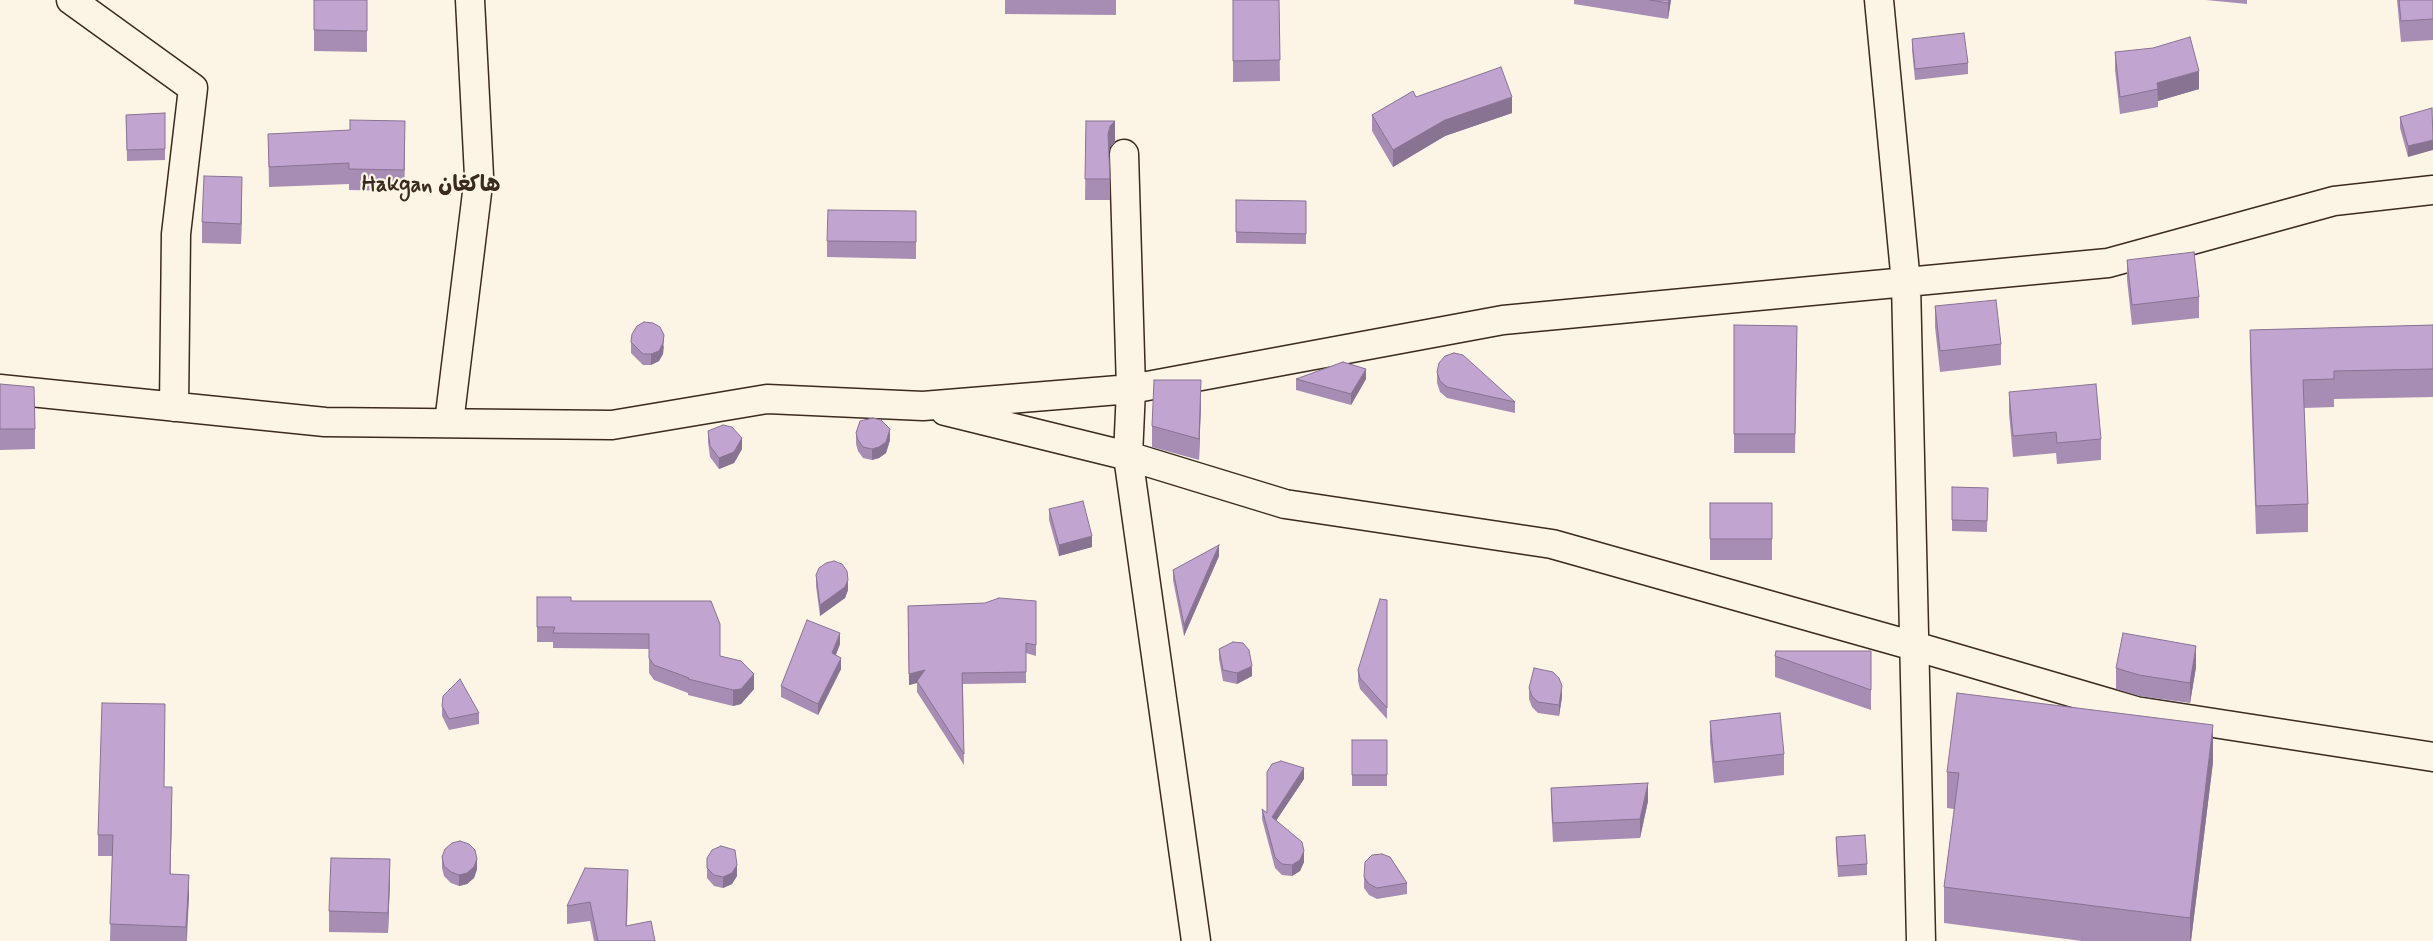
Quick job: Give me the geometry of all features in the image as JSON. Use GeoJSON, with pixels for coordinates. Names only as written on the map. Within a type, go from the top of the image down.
{"type":"FeatureCollection","features":[{"type":"Feature","properties":{"kind":"street"},"geometry":{"type":"LineString","coordinates":[[71,0],[193,88],[176,234],[174,407]]}},
{"type":"Feature","properties":{"kind":"street"},"geometry":{"type":"LineString","coordinates":[[449,424],[479,176],[470,0]]}},
{"type":"Feature","properties":{"kind":"street"},"geometry":{"type":"LineString","coordinates":[[1879,0],[1906,283],[1921,941]]}},
{"type":"Feature","properties":{"kind":"street"},"geometry":{"type":"LineString","coordinates":[[1124,154],[1131,389],[1128,456],[1196,941]]}},
{"type":"Feature","properties":{"kind":"street"},"geometry":{"type":"LineString","coordinates":[[0,389],[325,422],[612,425],[767,399],[922,406],[1080,391],[1131,389],[1503,320],[2108,263],[2334,201],[2433,190]]}},
{"type":"Feature","properties":{"kind":"street"},"geometry":{"type":"LineString","coordinates":[[922,406],[1128,456],[1285,504],[1552,544],[2136,711],[2433,758]]}},
{"type":"Feature","properties":{"kind":"building"},"geometry":{"type":"Polygon","coordinates":[[[314,0],[367,0],[367,31],[314,30],[314,0]]]}},
{"type":"Feature","properties":{"kind":"building"},"geometry":{"type":"Polygon","coordinates":[[[1233,0],[1279,0],[1280,60],[1233,61],[1233,0]]]}},
{"type":"Feature","properties":{"kind":"building"},"geometry":{"type":"Polygon","coordinates":[[[1650,0],[1669,0],[1668,3],[1650,0]]]}},
{"type":"Feature","properties":{"kind":"building"},"geometry":{"type":"Polygon","coordinates":[[[2399,0],[2433,0],[2433,19],[2401,21],[2399,0]]]}},
{"type":"Feature","properties":{"kind":"building"},"geometry":{"type":"Polygon","coordinates":[[[1964,33],[1968,63],[1915,69],[1912,39],[1964,33]]]}},
{"type":"Feature","properties":{"kind":"building"},"geometry":{"type":"Polygon","coordinates":[[[2190,37],[2199,71],[2157,83],[2158,89],[2120,97],[2115,52],[2153,48],[2190,37]]]}},
{"type":"Feature","properties":{"kind":"building"},"geometry":{"type":"Polygon","coordinates":[[[1501,67],[1512,97],[1445,120],[1393,150],[1372,115],[1413,91],[1416,97],[1501,67]]]}},
{"type":"Feature","properties":{"kind":"building"},"geometry":{"type":"Polygon","coordinates":[[[2432,108],[2433,140],[2408,146],[2400,117],[2432,108]]]}},
{"type":"Feature","properties":{"kind":"building"},"geometry":{"type":"Polygon","coordinates":[[[165,113],[165,149],[127,150],[126,115],[165,113]]]}},
{"type":"Feature","properties":{"kind":"building"},"geometry":{"type":"Polygon","coordinates":[[[350,120],[405,121],[404,170],[349,169],[349,163],[269,167],[268,134],[350,130],[350,120]]]}},
{"type":"Feature","properties":{"kind":"building"},"geometry":{"type":"Polygon","coordinates":[[[1086,121],[1115,121],[1110,126],[1108,134],[1110,179],[1085,179],[1086,121]]]}},
{"type":"Feature","properties":{"kind":"building"},"geometry":{"type":"Polygon","coordinates":[[[204,176],[242,177],[241,224],[202,222],[204,176]]]}},
{"type":"Feature","properties":{"kind":"building"},"geometry":{"type":"Polygon","coordinates":[[[1236,200],[1306,201],[1306,234],[1236,232],[1236,200]]]}},
{"type":"Feature","properties":{"kind":"building"},"geometry":{"type":"Polygon","coordinates":[[[828,210],[916,211],[916,242],[827,241],[828,210]]]}},
{"type":"Feature","properties":{"kind":"building"},"geometry":{"type":"Polygon","coordinates":[[[2194,252],[2199,297],[2132,305],[2127,260],[2194,252]]]}},
{"type":"Feature","properties":{"kind":"building"},"geometry":{"type":"Polygon","coordinates":[[[1996,300],[2001,344],[1940,351],[1935,306],[1996,300]]]}},
{"type":"Feature","properties":{"kind":"building"},"geometry":{"type":"Polygon","coordinates":[[[644,322],[653,323],[660,327],[664,335],[659,351],[651,354],[643,354],[631,342],[632,334],[637,326],[644,322]]]}},
{"type":"Feature","properties":{"kind":"building"},"geometry":{"type":"Polygon","coordinates":[[[1734,325],[1797,326],[1795,434],[1734,434],[1734,325]]]}},
{"type":"Feature","properties":{"kind":"building"},"geometry":{"type":"Polygon","coordinates":[[[2433,325],[2433,369],[2334,371],[2334,379],[2303,380],[2308,504],[2256,506],[2250,330],[2433,325]]]}},
{"type":"Feature","properties":{"kind":"building"},"geometry":{"type":"Polygon","coordinates":[[[1454,353],[1463,355],[1515,402],[1447,387],[1440,381],[1437,372],[1439,363],[1445,356],[1454,353]]]}},
{"type":"Feature","properties":{"kind":"building"},"geometry":{"type":"Polygon","coordinates":[[[1343,362],[1366,369],[1351,394],[1296,379],[1343,362]]]}},
{"type":"Feature","properties":{"kind":"building"},"geometry":{"type":"Polygon","coordinates":[[[1154,380],[1201,380],[1199,439],[1152,426],[1154,380]]]}},
{"type":"Feature","properties":{"kind":"building"},"geometry":{"type":"Polygon","coordinates":[[[0,384],[34,387],[35,429],[0,429],[0,384]]]}},
{"type":"Feature","properties":{"kind":"building"},"geometry":{"type":"Polygon","coordinates":[[[2096,384],[2101,439],[2057,443],[2056,432],[2013,436],[2009,392],[2096,384]]]}},
{"type":"Feature","properties":{"kind":"building"},"geometry":{"type":"Polygon","coordinates":[[[873,418],[881,420],[890,429],[886,442],[872,449],[863,447],[856,433],[860,421],[873,418]]]}},
{"type":"Feature","properties":{"kind":"building"},"geometry":{"type":"Polygon","coordinates":[[[723,425],[732,427],[742,438],[734,452],[719,458],[710,446],[708,431],[723,425]]]}},
{"type":"Feature","properties":{"kind":"building"},"geometry":{"type":"Polygon","coordinates":[[[1952,487],[1988,488],[1987,521],[1952,520],[1952,487]]]}},
{"type":"Feature","properties":{"kind":"building"},"geometry":{"type":"Polygon","coordinates":[[[1083,501],[1092,536],[1059,545],[1049,509],[1083,501]]]}},
{"type":"Feature","properties":{"kind":"building"},"geometry":{"type":"Polygon","coordinates":[[[1710,503],[1772,503],[1772,539],[1710,539],[1710,503]]]}},
{"type":"Feature","properties":{"kind":"building"},"geometry":{"type":"Polygon","coordinates":[[[1219,545],[1184,625],[1173,570],[1219,545]]]}},
{"type":"Feature","properties":{"kind":"building"},"geometry":{"type":"Polygon","coordinates":[[[834,561],[842,564],[847,571],[848,580],[845,587],[820,605],[816,575],[819,568],[826,563],[834,561]]]}},
{"type":"Feature","properties":{"kind":"building"},"geometry":{"type":"Polygon","coordinates":[[[537,597],[571,597],[571,601],[711,601],[720,624],[720,656],[741,661],[754,674],[741,689],[733,690],[688,679],[654,665],[649,658],[649,634],[553,633],[555,627],[537,627],[537,597]]]}},
{"type":"Feature","properties":{"kind":"building"},"geometry":{"type":"Polygon","coordinates":[[[999,598],[1036,601],[1036,645],[1026,643],[1026,672],[962,673],[964,754],[917,681],[925,670],[909,674],[908,606],[985,603],[999,598]]]}},
{"type":"Feature","properties":{"kind":"building"},"geometry":{"type":"Polygon","coordinates":[[[1380,599],[1387,600],[1387,708],[1360,678],[1358,670],[1380,599]]]}},
{"type":"Feature","properties":{"kind":"building"},"geometry":{"type":"Polygon","coordinates":[[[807,620],[840,633],[832,653],[841,658],[818,704],[781,686],[807,620]]]}},
{"type":"Feature","properties":{"kind":"building"},"geometry":{"type":"Polygon","coordinates":[[[2123,633],[2196,646],[2190,683],[2139,675],[2116,668],[2123,633]]]}},
{"type":"Feature","properties":{"kind":"building"},"geometry":{"type":"Polygon","coordinates":[[[1233,642],[1243,643],[1249,650],[1252,666],[1237,673],[1223,670],[1219,649],[1233,642]]]}},
{"type":"Feature","properties":{"kind":"building"},"geometry":{"type":"Polygon","coordinates":[[[1776,651],[1871,651],[1871,690],[1775,656],[1776,651]]]}},
{"type":"Feature","properties":{"kind":"building"},"geometry":{"type":"Polygon","coordinates":[[[1534,668],[1553,672],[1559,678],[1562,686],[1559,705],[1538,702],[1532,696],[1529,688],[1534,668]]]}},
{"type":"Feature","properties":{"kind":"building"},"geometry":{"type":"Polygon","coordinates":[[[460,679],[479,713],[449,719],[442,706],[443,696],[460,679]]]}},
{"type":"Feature","properties":{"kind":"building"},"geometry":{"type":"Polygon","coordinates":[[[1957,693],[2213,725],[2190,918],[1944,887],[1959,773],[1947,772],[1957,693]]]}},
{"type":"Feature","properties":{"kind":"building"},"geometry":{"type":"Polygon","coordinates":[[[102,703],[165,704],[164,787],[172,787],[170,874],[189,875],[186,927],[110,924],[113,835],[98,835],[102,703]]]}},
{"type":"Feature","properties":{"kind":"building"},"geometry":{"type":"Polygon","coordinates":[[[1780,713],[1784,754],[1714,762],[1710,721],[1780,713]]]}},
{"type":"Feature","properties":{"kind":"building"},"geometry":{"type":"Polygon","coordinates":[[[1352,740],[1387,740],[1387,775],[1352,775],[1352,740]]]}},
{"type":"Feature","properties":{"kind":"building"},"geometry":{"type":"Polygon","coordinates":[[[1281,761],[1304,768],[1272,817],[1302,842],[1304,851],[1300,860],[1292,865],[1282,864],[1275,857],[1262,809],[1267,813],[1267,772],[1272,764],[1281,761]]]}},
{"type":"Feature","properties":{"kind":"building"},"geometry":{"type":"Polygon","coordinates":[[[1648,783],[1640,819],[1553,823],[1551,788],[1648,783]]]}},
{"type":"Feature","properties":{"kind":"building"},"geometry":{"type":"Polygon","coordinates":[[[1865,835],[1867,864],[1838,866],[1836,837],[1865,835]]]}},
{"type":"Feature","properties":{"kind":"building"},"geometry":{"type":"Polygon","coordinates":[[[460,841],[469,844],[475,850],[477,859],[474,867],[467,873],[459,875],[451,872],[444,866],[442,857],[445,849],[452,843],[460,841]]]}},
{"type":"Feature","properties":{"kind":"building"},"geometry":{"type":"Polygon","coordinates":[[[721,846],[735,850],[737,865],[732,873],[723,877],[714,875],[707,868],[707,858],[712,850],[721,846]]]}},
{"type":"Feature","properties":{"kind":"building"},"geometry":{"type":"Polygon","coordinates":[[[1382,854],[1390,857],[1407,883],[1377,888],[1369,884],[1364,877],[1365,862],[1372,855],[1382,854]]]}},
{"type":"Feature","properties":{"kind":"building"},"geometry":{"type":"Polygon","coordinates":[[[331,858],[390,859],[388,913],[329,911],[331,858]]]}},
{"type":"Feature","properties":{"kind":"building"},"geometry":{"type":"Polygon","coordinates":[[[585,868],[628,870],[626,926],[651,921],[655,941],[598,941],[590,902],[567,906],[585,868]]]}},
{"type":"Feature","properties":{"kind":"district","name":"Hakgan هاكغان"},"geometry":{"type":"Point","coordinates":[431,186]}}]}
